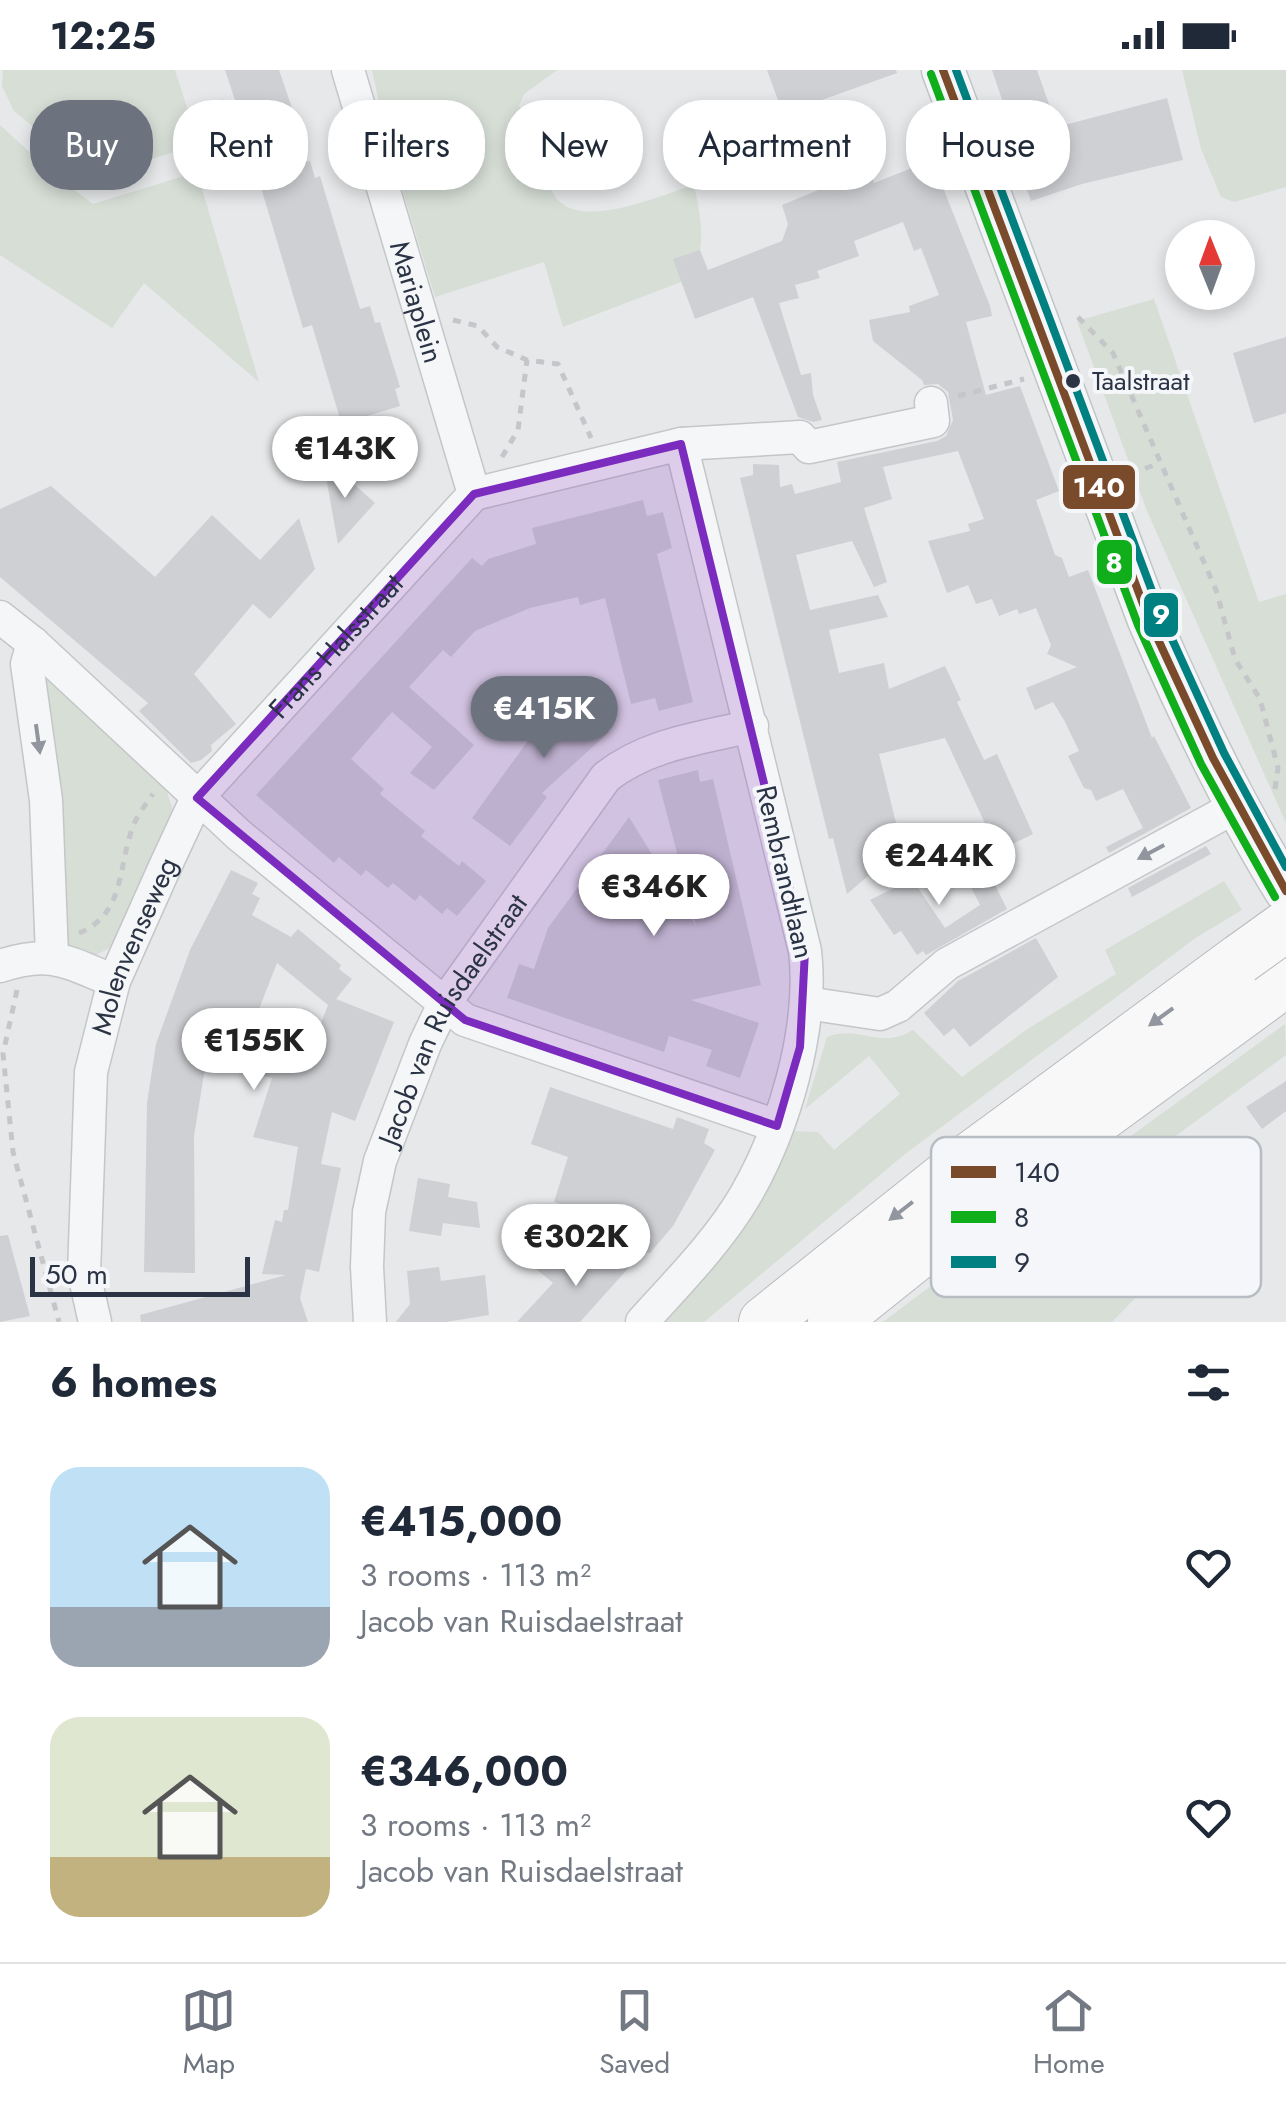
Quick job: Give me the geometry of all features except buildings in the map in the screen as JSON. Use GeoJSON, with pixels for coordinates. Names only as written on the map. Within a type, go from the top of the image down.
{"type":"FeatureCollection","features":[{"type":"Feature","properties":{"kind":"highway"},"geometry":{"type":"LineString","coordinates":[[1065,1137],[1263,979],[1286,926]]}},
{"type":"Feature","properties":{"kind":"highway"},"geometry":{"type":"LineString","coordinates":[[1005,1137],[1263,979]]}},
{"type":"Feature","properties":{"kind":"highway"},"geometry":{"type":"LineString","coordinates":[[764,1322],[931,1189]]}},
{"type":"Feature","properties":{"kind":"highway"},"geometry":{"type":"LineString","coordinates":[[833,1322],[931,1244]]}},
{"type":"Feature","properties":{"kind":"main road"},"geometry":{"type":"LineString","coordinates":[[943,70],[1149,620],[1186,705],[1256,802],[1286,891]]}},
{"type":"Feature","properties":{"kind":"street","name":"Mariaplein"},"geometry":{"type":"LineString","coordinates":[[359,74],[474,494]]}},
{"type":"Feature","properties":{"kind":"street"},"geometry":{"type":"LineString","coordinates":[[474,494],[681,444],[800,437],[810,446],[933,421],[930,402]]}},
{"type":"Feature","properties":{"kind":"street","name":"Rembrandtlaan"},"geometry":{"type":"LineString","coordinates":[[642,1322],[720,1232],[746,1194],[776,1126],[800,1047],[806,1004],[805,951],[681,444]]}},
{"type":"Feature","properties":{"kind":"street","name":"Frans Halsstraat"},"geometry":{"type":"LineString","coordinates":[[197,798],[474,494]]}},
{"type":"Feature","properties":{"kind":"street"},"geometry":{"type":"LineString","coordinates":[[0,617],[33,643],[197,798],[465,1020],[776,1126]]}},
{"type":"Feature","properties":{"kind":"street"},"geometry":{"type":"LineString","coordinates":[[33,643],[27,664],[46,800],[32,954],[114,982]]}},
{"type":"Feature","properties":{"kind":"street","name":"Jacob van Ruisdaelstraat"},"geometry":{"type":"LineString","coordinates":[[370,1322],[366,1268],[369,1212],[380,1161],[444,1004],[606,777],[625,762],[659,747],[752,726]]}},
{"type":"Feature","properties":{"kind":"street","name":"Molenvenseweg"},"geometry":{"type":"LineString","coordinates":[[95,1322],[84,1274],[90,1072],[114,982],[197,798]]}},
{"type":"Feature","properties":{"kind":"street"},"geometry":{"type":"LineString","coordinates":[[806,1004],[880,1014],[898,1006],[947,964],[986,940],[1256,802]]}},
{"type":"Feature","properties":{"kind":"path"},"geometry":{"type":"LineString","coordinates":[[422,312],[478,326],[497,347],[527,360],[558,364],[602,463]]}},
{"type":"Feature","properties":{"kind":"path"},"geometry":{"type":"LineString","coordinates":[[1078,317],[1113,353],[1216,590],[1234,659],[1260,699],[1278,768],[1256,802]]}},
{"type":"Feature","properties":{"kind":"path"},"geometry":{"type":"LineString","coordinates":[[474,494],[518,430],[527,360]]}},
{"type":"Feature","properties":{"kind":"path"},"geometry":{"type":"LineString","coordinates":[[1118,479],[1160,463]]}},
{"type":"Feature","properties":{"kind":"path"},"geometry":{"type":"LineString","coordinates":[[59,1322],[12,1152],[3,1054],[32,954],[98,925],[120,883],[132,827],[151,796],[172,775]]}},
{"type":"Feature","properties":{"kind":"highlighted area"},"geometry":{"type":"Polygon","coordinates":[[[681,444],[805,951],[800,1047],[777,1126],[465,1020],[197,798],[474,494],[681,444]]]}},
{"type":"Feature","properties":{"kind":"shaded area"},"geometry":{"type":"Polygon","coordinates":[[[3,70],[175,70],[185,100],[173,100],[173,152],[153,159],[153,100],[30,100],[30,124],[14,111],[2,86],[3,70]]]}},
{"type":"Feature","properties":{"kind":"shaded area"},"geometry":{"type":"Polygon","coordinates":[[[372,70],[557,70],[522,100],[505,100],[505,190],[553,190],[558,200],[572,209],[591,212],[613,210],[679,190],[695,190],[701,231],[694,277],[563,327],[544,262],[435,297],[402,190],[485,190],[485,100],[379,100],[372,70]]]}},
{"type":"Feature","properties":{"kind":"shaded area"},"geometry":{"type":"Polygon","coordinates":[[[1182,70],[1286,70],[1286,187],[1234,202],[1221,197],[1201,149],[1182,70]]]}},
{"type":"Feature","properties":{"kind":"shaded area"},"geometry":{"type":"Polygon","coordinates":[[[0,125],[30,152],[30,190],[74,190],[93,204],[138,190],[153,190],[153,186],[173,179],[173,190],[202,190],[259,382],[144,283],[112,328],[0,255],[0,125]]]}},
{"type":"Feature","properties":{"kind":"shaded area"},"geometry":{"type":"Polygon","coordinates":[[[1154,299],[1259,602],[1286,594],[1286,823],[1147,511],[1077,321],[1154,299]]]}},
{"type":"Feature","properties":{"kind":"shaded area"},"geometry":{"type":"Polygon","coordinates":[[[37,668],[166,789],[172,807],[171,824],[115,945],[94,956],[64,946],[37,668]]]}},
{"type":"Feature","properties":{"kind":"shaded area"},"geometry":{"type":"Polygon","coordinates":[[[1224,881],[1242,910],[1197,937],[905,1154],[704,1322],[662,1322],[789,1131],[818,1132],[834,1150],[900,1094],[869,1056],[805,1109],[827,1037],[850,1033],[889,1038],[913,1030],[962,1077],[1026,1030],[1116,974],[1105,950],[1224,881]]]}},
{"type":"Feature","properties":{"kind":"shaded area"},"geometry":{"type":"Polygon","coordinates":[[[1285,1024],[1286,1055],[1174,1137],[1130,1137],[1285,1024]]]}},
{"type":"Feature","properties":{"kind":"shaded area"},"geometry":{"type":"Polygon","coordinates":[[[931,1286],[931,1297],[1136,1297],[1112,1322],[883,1322],[931,1286]]]}},
{"type":"Feature","properties":{"kind":"transit line","name":"140"},"geometry":{"type":"LineString","coordinates":[[943,70],[1149,620],[1213,758],[1286,891]]}},
{"type":"Feature","properties":{"kind":"transit line","name":"9"},"geometry":{"type":"LineString","coordinates":[[956,70],[1161,615],[1224,753],[1286,867]]}},
{"type":"Feature","properties":{"kind":"transit line","name":"8"},"geometry":{"type":"LineString","coordinates":[[931,74],[1138,625],[1201,764],[1275,897]]}},
{"type":"Feature","properties":{"kind":"place","name":"Taalstraat"},"geometry":{"type":"Point","coordinates":[1073,381]}}]}
